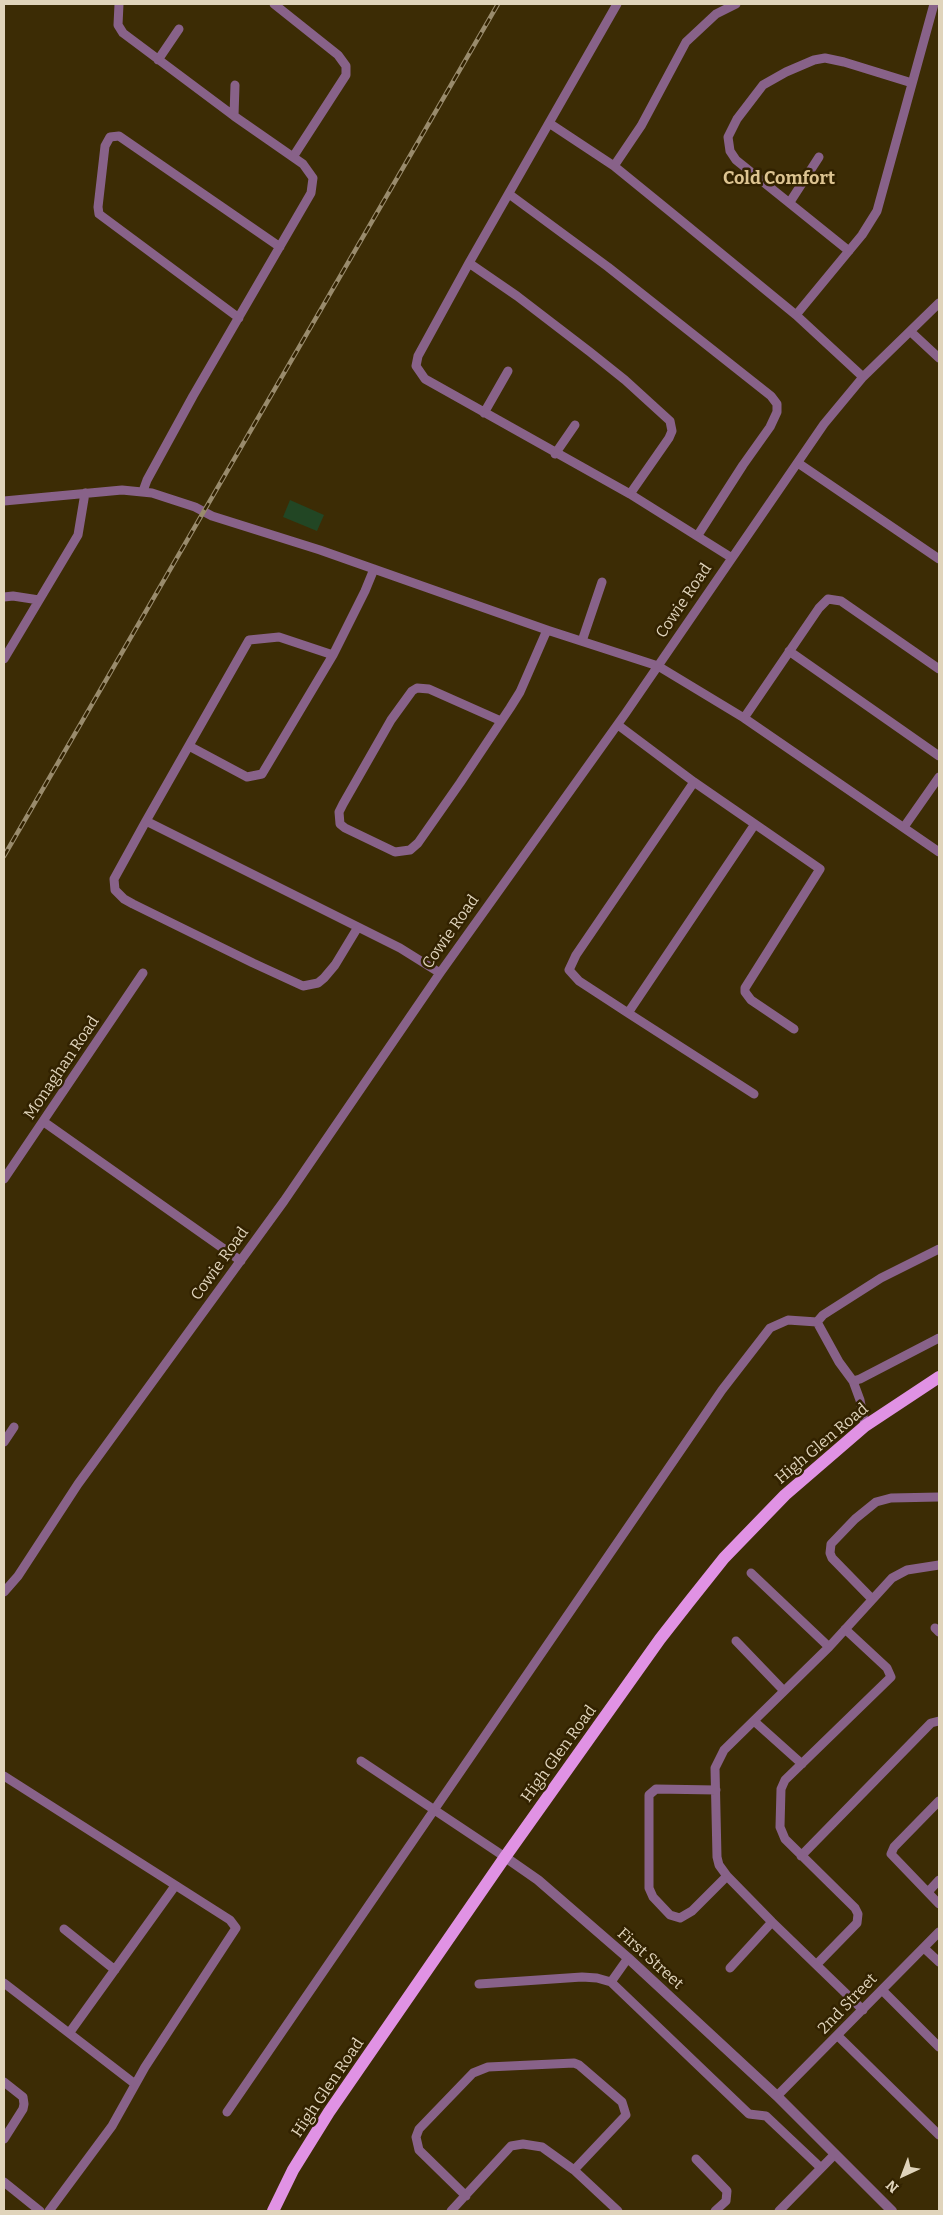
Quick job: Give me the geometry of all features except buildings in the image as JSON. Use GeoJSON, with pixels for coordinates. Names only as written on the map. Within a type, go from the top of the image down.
{"type":"FeatureCollection","features":[{"type":"Feature","properties":{"kind":"main road","name":"High Glen Road"},"geometry":{"type":"LineString","coordinates":[[273,2211],[293,2170],[329,2112],[364,2065],[505,1857],[660,1639],[724,1558],[786,1495],[866,1426],[939,1377]]}},
{"type":"Feature","properties":{"kind":"street"},"geometry":{"type":"LineString","coordinates":[[119,4],[118,26],[123,33],[234,116],[303,164],[313,178],[311,193],[184,413],[142,491]]}},
{"type":"Feature","properties":{"kind":"street"},"geometry":{"type":"LineString","coordinates":[[274,4],[338,55],[346,66],[346,75],[293,157]]}},
{"type":"Feature","properties":{"kind":"street"},"geometry":{"type":"LineString","coordinates":[[617,4],[469,263],[418,356],[416,366],[419,374],[425,379],[555,454],[630,494],[732,558]]}},
{"type":"Feature","properties":{"kind":"street"},"geometry":{"type":"LineString","coordinates":[[614,166],[641,126],[686,42],[716,14],[736,4]]}},
{"type":"Feature","properties":{"kind":"street"},"geometry":{"type":"LineString","coordinates":[[796,315],[868,228],[877,211],[934,4]]}},
{"type":"Feature","properties":{"kind":"street"},"geometry":{"type":"LineString","coordinates":[[158,60],[179,29]]}},
{"type":"Feature","properties":{"kind":"street"},"geometry":{"type":"LineString","coordinates":[[849,251],[736,160],[730,151],[728,137],[737,119],[762,85],[799,66],[826,58],[912,83]]}},
{"type":"Feature","properties":{"kind":"street"},"geometry":{"type":"LineString","coordinates":[[234,116],[235,85]]}},
{"type":"Feature","properties":{"kind":"street"},"geometry":{"type":"LineString","coordinates":[[549,123],[614,166],[796,315],[863,377]]}},
{"type":"Feature","properties":{"kind":"street"},"geometry":{"type":"LineString","coordinates":[[239,318],[99,214],[98,207],[105,146],[110,137],[119,136],[280,247]]}},
{"type":"Feature","properties":{"kind":"street"},"geometry":{"type":"LineString","coordinates":[[790,202],[819,157]]}},
{"type":"Feature","properties":{"kind":"street"},"geometry":{"type":"LineString","coordinates":[[509,194],[608,267],[772,396],[777,404],[777,412],[770,427],[698,535]]}},
{"type":"Feature","properties":{"kind":"street"},"geometry":{"type":"LineString","coordinates":[[469,263],[517,296],[611,368],[670,421],[672,431],[669,438],[630,494]]}},
{"type":"Feature","properties":{"kind":"street","name":"Cowie Road"},"geometry":{"type":"LineString","coordinates":[[4,1592],[18,1576],[78,1484],[241,1261],[380,1064],[440,973],[618,725],[824,424],[863,377],[939,303]]}},
{"type":"Feature","properties":{"kind":"street"},"geometry":{"type":"LineString","coordinates":[[911,332],[939,358]]}},
{"type":"Feature","properties":{"kind":"street"},"geometry":{"type":"LineString","coordinates":[[484,413],[508,371]]}},
{"type":"Feature","properties":{"kind":"street"},"geometry":{"type":"LineString","coordinates":[[555,454],[574,425]]}},
{"type":"Feature","properties":{"kind":"street"},"geometry":{"type":"LineString","coordinates":[[798,462],[939,559]]}},
{"type":"Feature","properties":{"kind":"street"},"geometry":{"type":"LineString","coordinates":[[4,501],[122,490],[142,491],[195,507],[212,516],[658,666],[744,718],[939,852]]}},
{"type":"Feature","properties":{"kind":"street"},"geometry":{"type":"LineString","coordinates":[[4,659],[78,535],[86,493]]}},
{"type":"Feature","properties":{"kind":"street"},"geometry":{"type":"LineString","coordinates":[[189,746],[247,777],[262,774],[333,655],[374,569]]}},
{"type":"Feature","properties":{"kind":"street"},"geometry":{"type":"LineString","coordinates":[[582,641],[602,582]]}},
{"type":"Feature","properties":{"kind":"street"},"geometry":{"type":"LineString","coordinates":[[4,597],[12,596],[38,600]]}},
{"type":"Feature","properties":{"kind":"street"},"geometry":{"type":"LineString","coordinates":[[744,718],[819,608],[828,599],[841,601],[939,670]]}},
{"type":"Feature","properties":{"kind":"street"},"geometry":{"type":"LineString","coordinates":[[501,721],[430,689],[417,688],[412,691],[391,720],[343,804],[339,812],[340,824],[384,849],[395,852],[410,850],[418,843],[501,721],[529,674],[547,630]]}},
{"type":"Feature","properties":{"kind":"street"},"geometry":{"type":"LineString","coordinates":[[333,655],[279,637],[249,640],[114,878],[115,890],[124,899],[133,904],[253,964],[303,986],[318,983],[324,978],[335,965],[358,927]]}},
{"type":"Feature","properties":{"kind":"street"},"geometry":{"type":"LineString","coordinates":[[789,652],[939,756]]}},
{"type":"Feature","properties":{"kind":"street"},"geometry":{"type":"LineString","coordinates":[[618,725],[694,782],[820,869],[745,988],[745,992],[751,1000],[794,1029]]}},
{"type":"Feature","properties":{"kind":"street"},"geometry":{"type":"LineString","coordinates":[[904,828],[939,777]]}},
{"type":"Feature","properties":{"kind":"street"},"geometry":{"type":"LineString","coordinates":[[694,782],[576,955],[570,970],[579,981],[754,1094]]}},
{"type":"Feature","properties":{"kind":"street"},"geometry":{"type":"LineString","coordinates":[[146,820],[400,948],[440,973]]}},
{"type":"Feature","properties":{"kind":"street"},"geometry":{"type":"LineString","coordinates":[[628,1014],[755,824]]}},
{"type":"Feature","properties":{"kind":"street","name":"Monaghan Road"},"geometry":{"type":"LineString","coordinates":[[4,1179],[144,972]]}},
{"type":"Feature","properties":{"kind":"street"},"geometry":{"type":"LineString","coordinates":[[44,1122],[241,1261]]}},
{"type":"Feature","properties":{"kind":"street"},"geometry":{"type":"LineString","coordinates":[[817,1322],[823,1315],[881,1278],[939,1249]]}},
{"type":"Feature","properties":{"kind":"street"},"geometry":{"type":"LineString","coordinates":[[227,2112],[722,1390],[770,1328],[788,1320],[817,1322]]}},
{"type":"Feature","properties":{"kind":"street"},"geometry":{"type":"LineString","coordinates":[[817,1322],[839,1362],[853,1381],[866,1426]]}},
{"type":"Feature","properties":{"kind":"street"},"geometry":{"type":"LineString","coordinates":[[853,1381],[939,1338]]}},
{"type":"Feature","properties":{"kind":"street"},"geometry":{"type":"LineString","coordinates":[[4,1442],[14,1427]]}},
{"type":"Feature","properties":{"kind":"street"},"geometry":{"type":"LineString","coordinates":[[872,1599],[836,1562],[830,1553],[831,1544],[855,1518],[876,1502],[891,1498],[939,1497]]}},
{"type":"Feature","properties":{"kind":"street"},"geometry":{"type":"LineString","coordinates":[[862,2010],[772,1922],[727,1876],[719,1865],[717,1856],[716,1768],[720,1756],[829,1647],[872,1599],[899,1573],[923,1566],[939,1565]]}},
{"type":"Feature","properties":{"kind":"street"},"geometry":{"type":"LineString","coordinates":[[751,1574],[829,1647]]}},
{"type":"Feature","properties":{"kind":"street"},"geometry":{"type":"LineString","coordinates":[[817,1964],[857,1923],[859,1916],[855,1908],[784,1839],[780,1827],[782,1786],[891,1677],[887,1668],[845,1629]]}},
{"type":"Feature","properties":{"kind":"street"},"geometry":{"type":"LineString","coordinates":[[736,1641],[784,1691]]}},
{"type":"Feature","properties":{"kind":"street"},"geometry":{"type":"LineString","coordinates":[[754,1720],[802,1764]]}},
{"type":"Feature","properties":{"kind":"street"},"geometry":{"type":"LineString","coordinates":[[801,1856],[931,1723],[939,1721]]}},
{"type":"Feature","properties":{"kind":"street","name":"First Street"},"geometry":{"type":"LineString","coordinates":[[361,1761],[538,1880],[628,1958],[777,2096],[892,2211]]}},
{"type":"Feature","properties":{"kind":"street"},"geometry":{"type":"LineString","coordinates":[[4,1776],[230,1920],[236,1929],[135,2084],[112,2126],[49,2211]]}},
{"type":"Feature","properties":{"kind":"street"},"geometry":{"type":"LineString","coordinates":[[716,1790],[656,1789],[649,1795],[650,1888],[653,1897],[670,1915],[680,1918],[692,1911],[727,1876]]}},
{"type":"Feature","properties":{"kind":"street"},"geometry":{"type":"LineString","coordinates":[[939,1801],[894,1847],[891,1854],[939,1904]]}},
{"type":"Feature","properties":{"kind":"street"},"geometry":{"type":"LineString","coordinates":[[928,1892],[939,1880]]}},
{"type":"Feature","properties":{"kind":"street"},"geometry":{"type":"LineString","coordinates":[[70,2032],[175,1886]]}},
{"type":"Feature","properties":{"kind":"street"},"geometry":{"type":"LineString","coordinates":[[730,1968],[772,1922]]}},
{"type":"Feature","properties":{"kind":"street"},"geometry":{"type":"LineString","coordinates":[[64,1929],[115,1970]]}},
{"type":"Feature","properties":{"kind":"street","name":"2nd Street"},"geometry":{"type":"LineString","coordinates":[[777,2096],[939,1932]]}},
{"type":"Feature","properties":{"kind":"street"},"geometry":{"type":"LineString","coordinates":[[924,1948],[939,1962]]}},
{"type":"Feature","properties":{"kind":"street"},"geometry":{"type":"LineString","coordinates":[[611,1982],[628,1958]]}},
{"type":"Feature","properties":{"kind":"street"},"geometry":{"type":"LineString","coordinates":[[478,1984],[582,1978],[597,1978],[611,1982],[749,2114],[766,2116],[822,2168]]}},
{"type":"Feature","properties":{"kind":"street"},"geometry":{"type":"LineString","coordinates":[[4,1983],[135,2084]]}},
{"type":"Feature","properties":{"kind":"street"},"geometry":{"type":"LineString","coordinates":[[882,1990],[939,2047]]}},
{"type":"Feature","properties":{"kind":"street"},"geometry":{"type":"LineString","coordinates":[[838,2036],[939,2135]]}},
{"type":"Feature","properties":{"kind":"street"},"geometry":{"type":"LineString","coordinates":[[466,2196],[419,2150],[416,2137],[419,2129],[473,2073],[488,2067],[574,2063],[579,2065],[622,2102],[626,2115],[574,2170]]}},
{"type":"Feature","properties":{"kind":"street"},"geometry":{"type":"LineString","coordinates":[[4,2082],[22,2096],[24,2104],[4,2139]]}},
{"type":"Feature","properties":{"kind":"street"},"geometry":{"type":"LineString","coordinates":[[451,2211],[511,2146],[531,2144],[542,2147],[574,2170],[618,2211]]}},
{"type":"Feature","properties":{"kind":"street"},"geometry":{"type":"LineString","coordinates":[[779,2211],[835,2154]]}},
{"type":"Feature","properties":{"kind":"street"},"geometry":{"type":"LineString","coordinates":[[696,2159],[727,2191],[726,2201],[715,2211]]}},
{"type":"Feature","properties":{"kind":"street"},"geometry":{"type":"LineString","coordinates":[[4,2182],[40,2211]]}},
{"type":"Feature","properties":{"kind":"green space"},"geometry":{"type":"Polygon","coordinates":[[[290,500],[324,515],[317,531],[283,517],[290,500]]]}},
{"type":"Feature","properties":{"kind":"railway"},"geometry":{"type":"LineString","coordinates":[[4,856],[498,4]]}},
{"type":"Feature","properties":{"kind":"district","name":"Cold Comfort"},"geometry":{"type":"Point","coordinates":[779,179]}}]}
